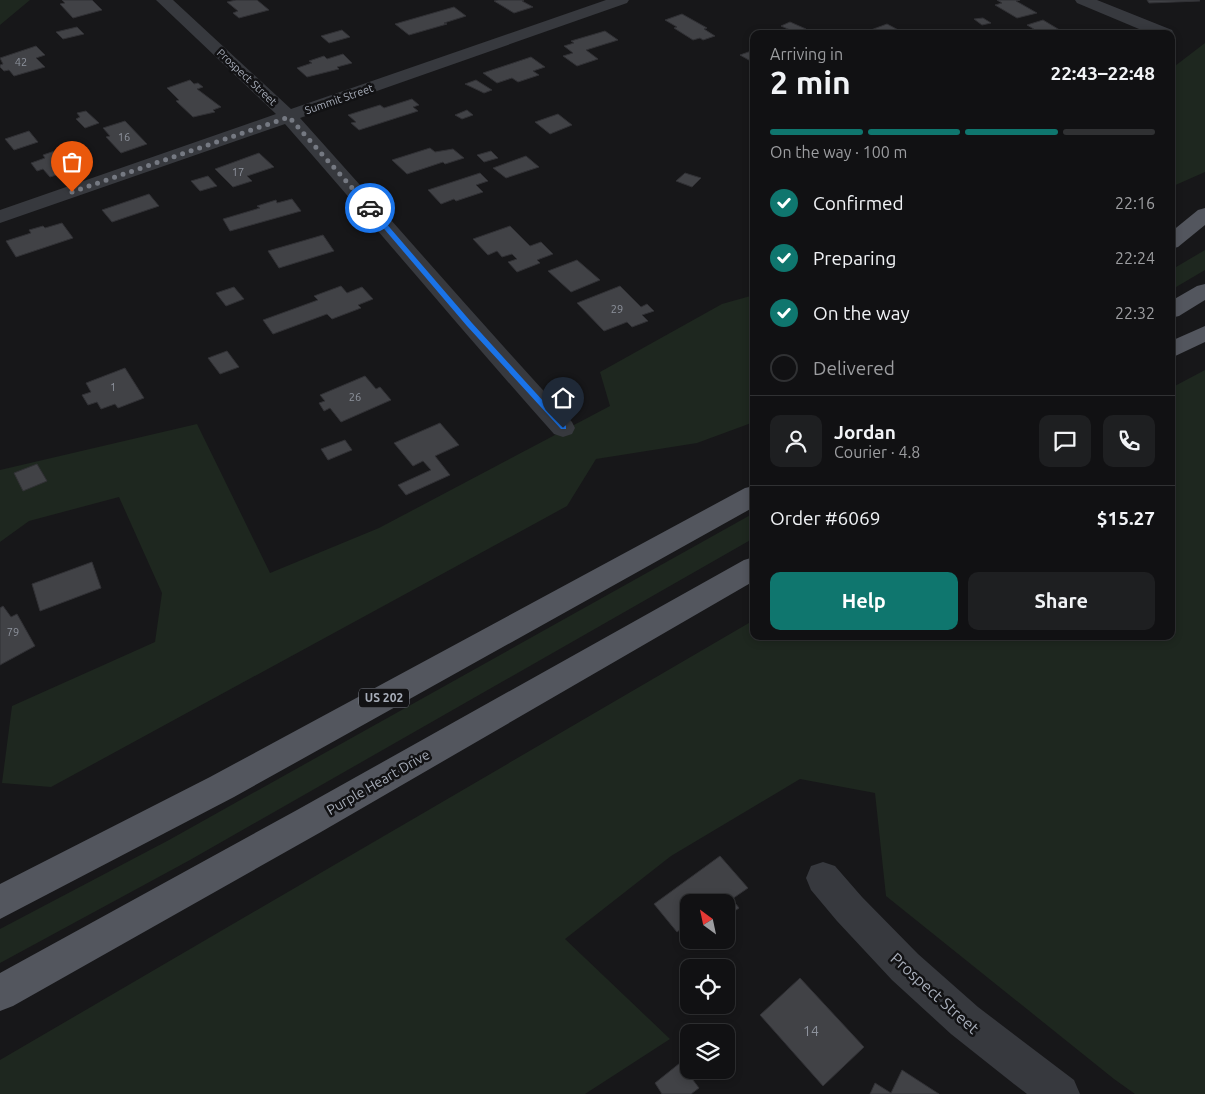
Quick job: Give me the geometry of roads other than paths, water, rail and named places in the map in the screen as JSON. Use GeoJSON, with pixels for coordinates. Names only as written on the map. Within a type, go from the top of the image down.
{"type":"FeatureCollection","features":[{"type":"Feature","properties":{"kind":"main road"},"geometry":{"type":"LineString","coordinates":[[1175,240],[1205,214]]}},
{"type":"Feature","properties":{"kind":"main road"},"geometry":{"type":"LineString","coordinates":[[1175,251],[1205,234]]}},
{"type":"Feature","properties":{"kind":"main road"},"geometry":{"type":"LineString","coordinates":[[1175,309],[1205,291]]}},
{"type":"Feature","properties":{"kind":"main road"},"geometry":{"type":"LineString","coordinates":[[1175,349],[1205,333]]}},
{"type":"Feature","properties":{"kind":"main road","name":"US 202"},"geometry":{"type":"LineString","coordinates":[[5,899],[239,777],[750,496]]}},
{"type":"Feature","properties":{"kind":"main road","name":"Purple Heart Drive"},"geometry":{"type":"LineString","coordinates":[[0,994],[750,570]]}},
{"type":"Feature","properties":{"kind":"street","name":"Prospect Street"},"geometry":{"type":"LineString","coordinates":[[164,0],[289,117],[397,238],[469,324],[563,428]]}},
{"type":"Feature","properties":{"kind":"street","name":"Summit Street"},"geometry":{"type":"LineString","coordinates":[[0,217],[621,0]]}},
{"type":"Feature","properties":{"kind":"street"},"geometry":{"type":"LineString","coordinates":[[1082,0],[1156,30]]}},
{"type":"Feature","properties":{"kind":"street","name":"Prospect Street"},"geometry":{"type":"LineString","coordinates":[[823,878],[870,934],[937,998],[974,1029],[1060,1094]]}}]}
